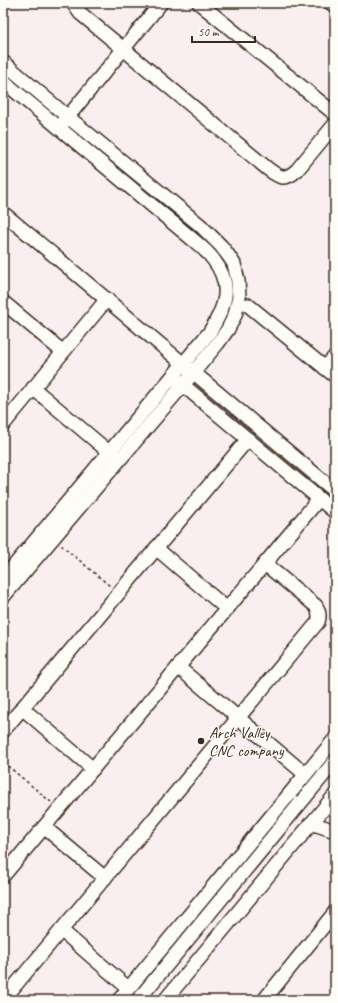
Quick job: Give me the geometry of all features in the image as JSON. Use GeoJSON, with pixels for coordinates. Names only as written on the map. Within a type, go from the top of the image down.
{"type":"FeatureCollection","features":[{"type":"Feature","properties":{"kind":"street"},"geometry":{"type":"LineString","coordinates":[[73,3],[80,13],[268,169],[279,176],[285,178],[292,175],[335,124]]}},
{"type":"Feature","properties":{"kind":"street"},"geometry":{"type":"LineString","coordinates":[[59,128],[161,3]]}},
{"type":"Feature","properties":{"kind":"street"},"geometry":{"type":"LineString","coordinates":[[199,3],[335,114]]}},
{"type":"Feature","properties":{"kind":"street"},"geometry":{"type":"LineString","coordinates":[[331,3],[335,6]]}},
{"type":"Feature","properties":{"kind":"street"},"geometry":{"type":"LineString","coordinates":[[3,62],[68,118],[200,225],[221,246],[234,264],[238,282],[239,297],[235,315],[228,329],[218,343],[183,385],[114,456],[25,563],[3,597]]}},
{"type":"Feature","properties":{"kind":"street"},"geometry":{"type":"LineString","coordinates":[[3,81],[191,238],[212,258],[220,269],[224,281],[225,294],[223,306],[209,333],[173,376],[54,538],[25,563],[3,579]]}},
{"type":"Feature","properties":{"kind":"street"},"geometry":{"type":"LineString","coordinates":[[128,185],[137,174]]}},
{"type":"Feature","properties":{"kind":"street"},"geometry":{"type":"LineString","coordinates":[[3,213],[334,489]]}},
{"type":"Feature","properties":{"kind":"street"},"geometry":{"type":"LineString","coordinates":[[3,425],[107,299]]}},
{"type":"Feature","properties":{"kind":"street"},"geometry":{"type":"LineString","coordinates":[[3,302],[63,352]]}},
{"type":"Feature","properties":{"kind":"street"},"geometry":{"type":"LineString","coordinates":[[248,305],[330,372],[335,356]]}},
{"type":"Feature","properties":{"kind":"street"},"geometry":{"type":"LineString","coordinates":[[173,376],[335,512]]}},
{"type":"Feature","properties":{"kind":"street"},"geometry":{"type":"LineString","coordinates":[[33,388],[114,456]]}},
{"type":"Feature","properties":{"kind":"street"},"geometry":{"type":"LineString","coordinates":[[259,449],[269,436]]}},
{"type":"Feature","properties":{"kind":"street"},"geometry":{"type":"LineString","coordinates":[[3,731],[248,439]]}},
{"type":"Feature","properties":{"kind":"street"},"geometry":{"type":"LineString","coordinates":[[3,876],[319,499]]}},
{"type":"Feature","properties":{"kind":"street"},"geometry":{"type":"LineString","coordinates":[[156,548],[227,609]]}},
{"type":"Feature","properties":{"kind":"street"},"geometry":{"type":"LineString","coordinates":[[3,1000],[318,622],[318,610],[316,606],[265,564]]}},
{"type":"Feature","properties":{"kind":"street"},"geometry":{"type":"LineString","coordinates":[[178,667],[306,774]]}},
{"type":"Feature","properties":{"kind":"street"},"geometry":{"type":"LineString","coordinates":[[22,708],[93,769]]}},
{"type":"Feature","properties":{"kind":"street"},"geometry":{"type":"LineString","coordinates":[[118,1000],[335,739]]}},
{"type":"Feature","properties":{"kind":"street"},"geometry":{"type":"LineString","coordinates":[[138,1000],[335,761]]}},
{"type":"Feature","properties":{"kind":"street"},"geometry":{"type":"LineString","coordinates":[[165,1000],[335,794]]}},
{"type":"Feature","properties":{"kind":"street"},"geometry":{"type":"LineString","coordinates":[[288,796],[299,804]]}},
{"type":"Feature","properties":{"kind":"street"},"geometry":{"type":"LineString","coordinates":[[310,824],[335,831]]}},
{"type":"Feature","properties":{"kind":"street"},"geometry":{"type":"LineString","coordinates":[[44,827],[105,878]]}},
{"type":"Feature","properties":{"kind":"street"},"geometry":{"type":"LineString","coordinates":[[264,1000],[335,914]]}},
{"type":"Feature","properties":{"kind":"street"},"geometry":{"type":"LineString","coordinates":[[177,928],[189,939]]}},
{"type":"Feature","properties":{"kind":"street"},"geometry":{"type":"LineString","coordinates":[[61,930],[128,988]]}},
{"type":"Feature","properties":{"kind":"path"},"geometry":{"type":"LineString","coordinates":[[54,538],[118,593]]}},
{"type":"Feature","properties":{"kind":"path"},"geometry":{"type":"LineString","coordinates":[[3,762],[59,809]]}},
{"type":"Feature","properties":{"kind":"place","name":"Arch Valley CNC company"},"geometry":{"type":"Point","coordinates":[201,741]}}]}
